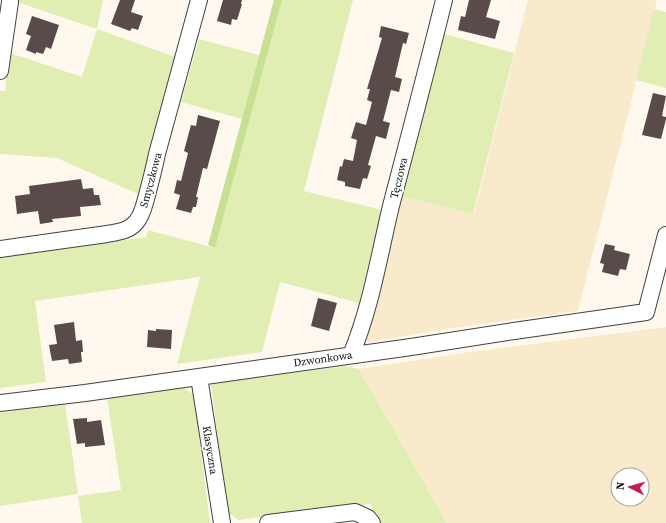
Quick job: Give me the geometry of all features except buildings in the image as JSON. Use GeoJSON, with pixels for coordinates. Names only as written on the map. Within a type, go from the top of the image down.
{"type":"FeatureCollection","features":[{"type":"Feature","properties":{"kind":"street","name":"Smyczkowa"},"geometry":{"type":"LineString","coordinates":[[0,249],[120,232],[128,229],[138,221],[147,195],[174,89],[199,0]]}},
{"type":"Feature","properties":{"kind":"street","name":"Tęczowa"},"geometry":{"type":"LineString","coordinates":[[351,355],[358,340],[363,323],[444,0]]}},
{"type":"Feature","properties":{"kind":"street"},"geometry":{"type":"LineString","coordinates":[[0,70],[10,2]]}},
{"type":"Feature","properties":{"kind":"street","name":"Dzwonkowa"},"geometry":{"type":"LineString","coordinates":[[0,403],[92,392],[412,347],[646,312],[666,235]]}},
{"type":"Feature","properties":{"kind":"street","name":"Klasyczna"},"geometry":{"type":"LineString","coordinates":[[198,377],[222,523]]}},
{"type":"Feature","properties":{"kind":"street"},"geometry":{"type":"LineString","coordinates":[[268,523],[355,512],[368,518],[372,523]]}},
{"type":"Feature","properties":{"kind":"shaded area"},"geometry":{"type":"Polygon","coordinates":[[[528,0],[657,0],[578,311],[445,329],[365,343],[402,196],[474,214],[528,0]]]}},
{"type":"Feature","properties":{"kind":"shaded area"},"geometry":{"type":"Polygon","coordinates":[[[666,327],[666,523],[447,523],[359,369],[470,352],[666,327]]]}},
{"type":"Feature","properties":{"kind":"green space"},"geometry":{"type":"Polygon","coordinates":[[[18,0],[103,0],[97,29],[17,2],[18,0]]]}},
{"type":"Feature","properties":{"kind":"green space"},"geometry":{"type":"Polygon","coordinates":[[[274,0],[282,0],[215,248],[208,245],[274,0]]]}},
{"type":"Feature","properties":{"kind":"green space"},"geometry":{"type":"Polygon","coordinates":[[[282,0],[353,0],[304,191],[382,210],[359,303],[280,282],[262,352],[177,364],[200,277],[35,301],[46,382],[0,388],[0,257],[146,237],[148,230],[215,248],[282,0]]]}},
{"type":"Feature","properties":{"kind":"green space"},"geometry":{"type":"Polygon","coordinates":[[[654,9],[666,12],[666,88],[636,80],[654,9]]]}},
{"type":"Feature","properties":{"kind":"green space"},"geometry":{"type":"Polygon","coordinates":[[[97,29],[178,58],[140,195],[57,158],[0,154],[0,91],[5,91],[10,53],[82,77],[97,29]]]}},
{"type":"Feature","properties":{"kind":"green space"},"geometry":{"type":"Polygon","coordinates":[[[444,34],[514,53],[473,214],[402,196],[444,34]]]}},
{"type":"Feature","properties":{"kind":"green space"},"geometry":{"type":"Polygon","coordinates":[[[199,39],[259,55],[242,119],[181,102],[199,39]]]}},
{"type":"Feature","properties":{"kind":"green space"},"geometry":{"type":"Polygon","coordinates":[[[346,366],[359,369],[447,523],[381,523],[370,504],[238,520],[227,512],[211,383],[346,366]]]}},
{"type":"Feature","properties":{"kind":"green space"},"geometry":{"type":"Polygon","coordinates":[[[183,387],[194,395],[210,523],[82,523],[78,496],[121,490],[107,398],[183,387]]]}},
{"type":"Feature","properties":{"kind":"green space"},"geometry":{"type":"Polygon","coordinates":[[[65,403],[78,494],[0,506],[0,413],[65,403]]]}}]}
